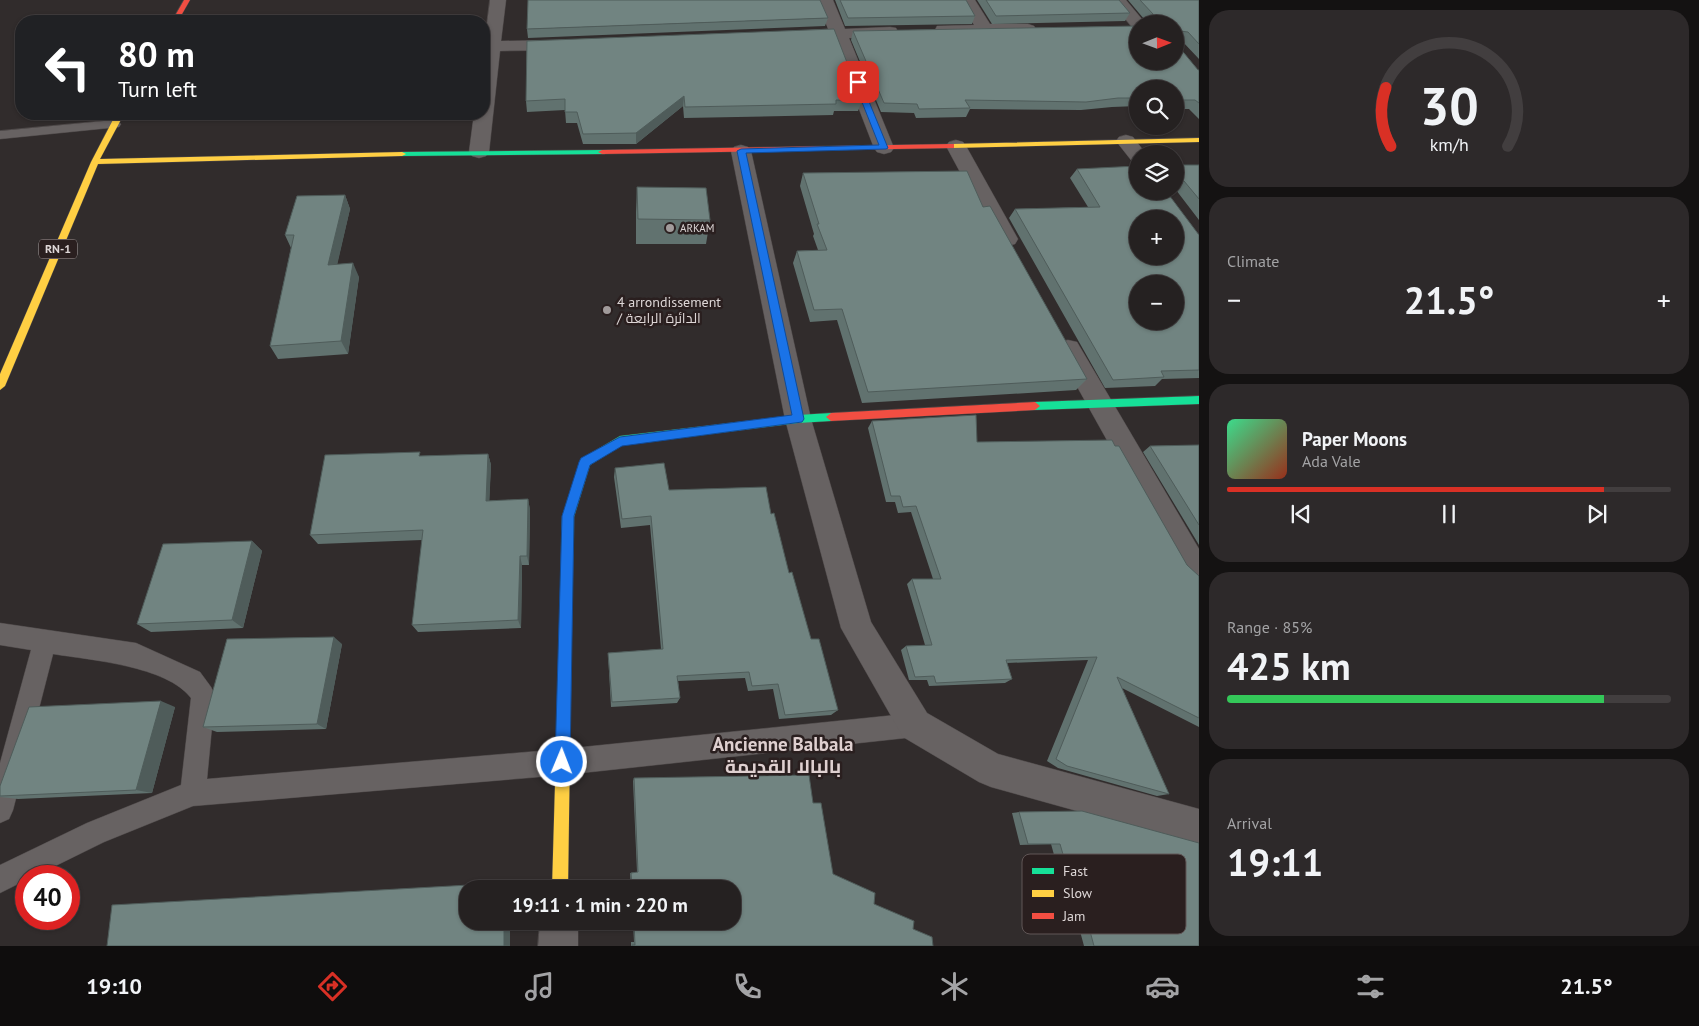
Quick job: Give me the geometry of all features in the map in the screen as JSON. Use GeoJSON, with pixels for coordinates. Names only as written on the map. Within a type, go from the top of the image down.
{"type":"FeatureCollection","features":[{"type":"Feature","properties":{"kind":"street"},"geometry":{"type":"LineString","coordinates":[[178,15],[187,0]]}},
{"type":"Feature","properties":{"kind":"street"},"geometry":{"type":"LineString","coordinates":[[490,62],[498,0]]}},
{"type":"Feature","properties":{"kind":"street"},"geometry":{"type":"LineString","coordinates":[[825,0],[884,148]]}},
{"type":"Feature","properties":{"kind":"street"},"geometry":{"type":"LineString","coordinates":[[967,0],[985,29]]}},
{"type":"Feature","properties":{"kind":"street"},"geometry":{"type":"LineString","coordinates":[[1117,0],[1130,15]]}},
{"type":"Feature","properties":{"kind":"street"},"geometry":{"type":"LineString","coordinates":[[926,30],[1042,28]]}},
{"type":"Feature","properties":{"kind":"street"},"geometry":{"type":"LineString","coordinates":[[1118,28],[1129,28]]}},
{"type":"Feature","properties":{"kind":"street"},"geometry":{"type":"LineString","coordinates":[[779,36],[907,31]]}},
{"type":"Feature","properties":{"kind":"street"},"geometry":{"type":"LineString","coordinates":[[492,46],[582,44]]}},
{"type":"Feature","properties":{"kind":"street","name":"RN-1"},"geometry":{"type":"LineString","coordinates":[[0,386],[95,162],[116,120]]}},
{"type":"Feature","properties":{"kind":"street"},"geometry":{"type":"LineString","coordinates":[[479,152],[483,120]]}},
{"type":"Feature","properties":{"kind":"street"},"geometry":{"type":"LineString","coordinates":[[1157,145],[1199,140]]}},
{"type":"Feature","properties":{"kind":"street"},"geometry":{"type":"LineString","coordinates":[[956,146],[1018,258]]}},
{"type":"Feature","properties":{"kind":"street"},"geometry":{"type":"LineString","coordinates":[[95,162],[183,158],[479,152],[741,151],[956,146],[1129,148]]}},
{"type":"Feature","properties":{"kind":"street"},"geometry":{"type":"LineString","coordinates":[[741,151],[798,419],[857,628],[915,724],[991,770],[1199,827]]}},
{"type":"Feature","properties":{"kind":"street"},"geometry":{"type":"LineString","coordinates":[[1055,326],[1189,559],[1199,570]]}},
{"type":"Feature","properties":{"kind":"street"},"geometry":{"type":"LineString","coordinates":[[560,880],[568,516],[585,462],[620,441],[798,419],[1098,403],[1199,400]]}},
{"type":"Feature","properties":{"kind":"street"},"geometry":{"type":"LineString","coordinates":[[558,946],[559,930]]}},
{"type":"Feature","properties":{"kind":"lane"},"geometry":{"type":"LineString","coordinates":[[0,135],[110,120]]}},
{"type":"Feature","properties":{"kind":"lane"},"geometry":{"type":"LineString","coordinates":[[0,634],[136,655],[192,680],[203,695],[193,793]]}},
{"type":"Feature","properties":{"kind":"lane"},"geometry":{"type":"LineString","coordinates":[[0,810],[45,641]]}},
{"type":"Feature","properties":{"kind":"lane"},"geometry":{"type":"LineString","coordinates":[[0,879],[96,832],[193,793],[562,762],[915,724]]}},
{"type":"Feature","properties":{"kind":"building"},"geometry":{"type":"Polygon","coordinates":[[[528,0],[820,0],[828,18],[527,29],[528,0]]]}},
{"type":"Feature","properties":{"kind":"building"},"geometry":{"type":"Polygon","coordinates":[[[840,0],[966,0],[975,16],[848,18],[840,0]]]}},
{"type":"Feature","properties":{"kind":"building"},"geometry":{"type":"Polygon","coordinates":[[[986,0],[1119,0],[1130,13],[996,16],[986,0]]]}},
{"type":"Feature","properties":{"kind":"building"},"geometry":{"type":"Polygon","coordinates":[[[1140,0],[1199,0],[1199,44],[1188,32],[1184,32],[1184,15],[1153,14],[1140,0]]]}},
{"type":"Feature","properties":{"kind":"building"},"geometry":{"type":"Polygon","coordinates":[[[1129,26],[1129,70],[1184,70],[1184,53],[1199,70],[1199,103],[1195,100],[1184,100],[1184,80],[1129,80],[1129,98],[1086,102],[965,100],[970,108],[919,109],[917,104],[884,103],[853,31],[1129,26]]]}},
{"type":"Feature","properties":{"kind":"building"},"geometry":{"type":"Polygon","coordinates":[[[834,29],[862,101],[836,100],[836,104],[685,107],[684,96],[636,133],[583,134],[577,112],[565,112],[565,99],[526,101],[527,41],[834,29]]]}},
{"type":"Feature","properties":{"kind":"building"},"geometry":{"type":"Polygon","coordinates":[[[1184,165],[1199,165],[1199,199],[1184,181],[1184,165]]]}},
{"type":"Feature","properties":{"kind":"building"},"geometry":{"type":"Polygon","coordinates":[[[1129,166],[1129,200],[1173,200],[1180,210],[1129,210],[1129,265],[1184,265],[1184,215],[1199,235],[1199,370],[1161,371],[1164,377],[1113,380],[1015,209],[1100,207],[1077,169],[1129,166]]]}},
{"type":"Feature","properties":{"kind":"building"},"geometry":{"type":"Polygon","coordinates":[[[967,171],[983,207],[990,206],[1087,379],[868,392],[842,309],[814,310],[797,251],[827,250],[817,224],[819,224],[803,173],[967,171]]]}},
{"type":"Feature","properties":{"kind":"building"},"geometry":{"type":"Polygon","coordinates":[[[637,187],[706,188],[710,220],[638,219],[637,187]]]}},
{"type":"Feature","properties":{"kind":"building"},"geometry":{"type":"Polygon","coordinates":[[[345,195],[328,265],[353,263],[341,341],[270,346],[294,235],[285,235],[297,196],[345,195]]]}},
{"type":"Feature","properties":{"kind":"building"},"geometry":{"type":"Polygon","coordinates":[[[976,415],[977,442],[1112,440],[1115,446],[1119,446],[1187,565],[1199,576],[1199,718],[1117,677],[1169,794],[1067,766],[1056,759],[1097,657],[1006,660],[1012,679],[936,683],[934,676],[915,677],[906,646],[932,645],[912,579],[941,579],[916,506],[903,507],[900,496],[891,496],[872,421],[976,415]]]}},
{"type":"Feature","properties":{"kind":"building"},"geometry":{"type":"Polygon","coordinates":[[[1199,445],[1199,525],[1150,446],[1199,445]]]}},
{"type":"Feature","properties":{"kind":"building"},"geometry":{"type":"Polygon","coordinates":[[[420,452],[419,456],[488,454],[486,501],[528,499],[527,556],[520,556],[518,620],[412,625],[423,530],[310,535],[325,455],[420,452]]]}},
{"type":"Feature","properties":{"kind":"building"},"geometry":{"type":"Polygon","coordinates":[[[664,463],[669,490],[766,487],[771,514],[774,513],[789,573],[792,572],[811,639],[819,639],[838,710],[785,715],[778,684],[752,686],[749,672],[677,676],[680,698],[612,702],[608,653],[663,649],[651,516],[622,519],[615,468],[664,463]]]}},
{"type":"Feature","properties":{"kind":"building"},"geometry":{"type":"Polygon","coordinates":[[[252,541],[232,620],[137,624],[163,544],[252,541]]]}},
{"type":"Feature","properties":{"kind":"building"},"geometry":{"type":"Polygon","coordinates":[[[334,637],[317,724],[203,727],[227,639],[334,637]]]}},
{"type":"Feature","properties":{"kind":"building"},"geometry":{"type":"Polygon","coordinates":[[[161,701],[136,790],[0,796],[0,786],[29,707],[161,701]]]}},
{"type":"Feature","properties":{"kind":"building"},"geometry":{"type":"Polygon","coordinates":[[[809,775],[813,803],[821,803],[833,874],[875,893],[874,904],[914,921],[913,929],[932,937],[933,946],[632,946],[635,945],[634,930],[741,930],[741,880],[631,880],[631,873],[638,872],[634,778],[809,775]]]}},
{"type":"Feature","properties":{"kind":"building"},"geometry":{"type":"Polygon","coordinates":[[[1082,811],[1199,843],[1199,946],[1094,946],[1091,934],[1186,934],[1186,854],[1063,854],[1060,844],[1028,844],[1019,812],[1082,811]]]}},
{"type":"Feature","properties":{"kind":"building"},"geometry":{"type":"Polygon","coordinates":[[[459,886],[459,930],[504,930],[504,946],[107,946],[112,905],[459,886]]]}},
{"type":"Feature","properties":{"kind":"traffic: fast"},"geometry":{"type":"LineString","coordinates":[[402,154],[602,152]]}},
{"type":"Feature","properties":{"kind":"traffic: fast"},"geometry":{"type":"LineString","coordinates":[[1035,406],[1199,400]]}},
{"type":"Feature","properties":{"kind":"traffic: fast"},"geometry":{"type":"LineString","coordinates":[[566,610],[568,517],[585,462],[620,441],[798,419],[831,417]]}},
{"type":"Feature","properties":{"kind":"traffic: slow"},"geometry":{"type":"LineString","coordinates":[[0,386],[95,162],[117,120]]}},
{"type":"Feature","properties":{"kind":"traffic: slow"},"geometry":{"type":"LineString","coordinates":[[951,146],[1199,140]]}},
{"type":"Feature","properties":{"kind":"traffic: slow"},"geometry":{"type":"LineString","coordinates":[[95,162],[402,154]]}},
{"type":"Feature","properties":{"kind":"traffic: slow"},"geometry":{"type":"LineString","coordinates":[[560,880],[566,610]]}},
{"type":"Feature","properties":{"kind":"traffic: jam"},"geometry":{"type":"LineString","coordinates":[[178,15],[187,0]]}},
{"type":"Feature","properties":{"kind":"traffic: jam"},"geometry":{"type":"LineString","coordinates":[[602,152],[951,146]]}},
{"type":"Feature","properties":{"kind":"traffic: jam"},"geometry":{"type":"LineString","coordinates":[[831,417],[1035,406]]}},
{"type":"Feature","properties":{"kind":"place","name":"ARKAM"},"geometry":{"type":"Point","coordinates":[670,228]}},
{"type":"Feature","properties":{"kind":"place","name":"4 arrondissement / الدائرة الرابعة"},"geometry":{"type":"Point","coordinates":[607,310]}},
{"type":"Feature","properties":{"kind":"district","name":"Ancienne Balbala بالبالا القديمة"},"geometry":{"type":"Point","coordinates":[783,755]}},
{"type":"Feature","properties":{"kind":"route"},"geometry":{"type":"LineString","coordinates":[[562,762],[568,516],[585,462],[620,441],[798,419],[741,151],[884,148],[858,82]]}}]}
